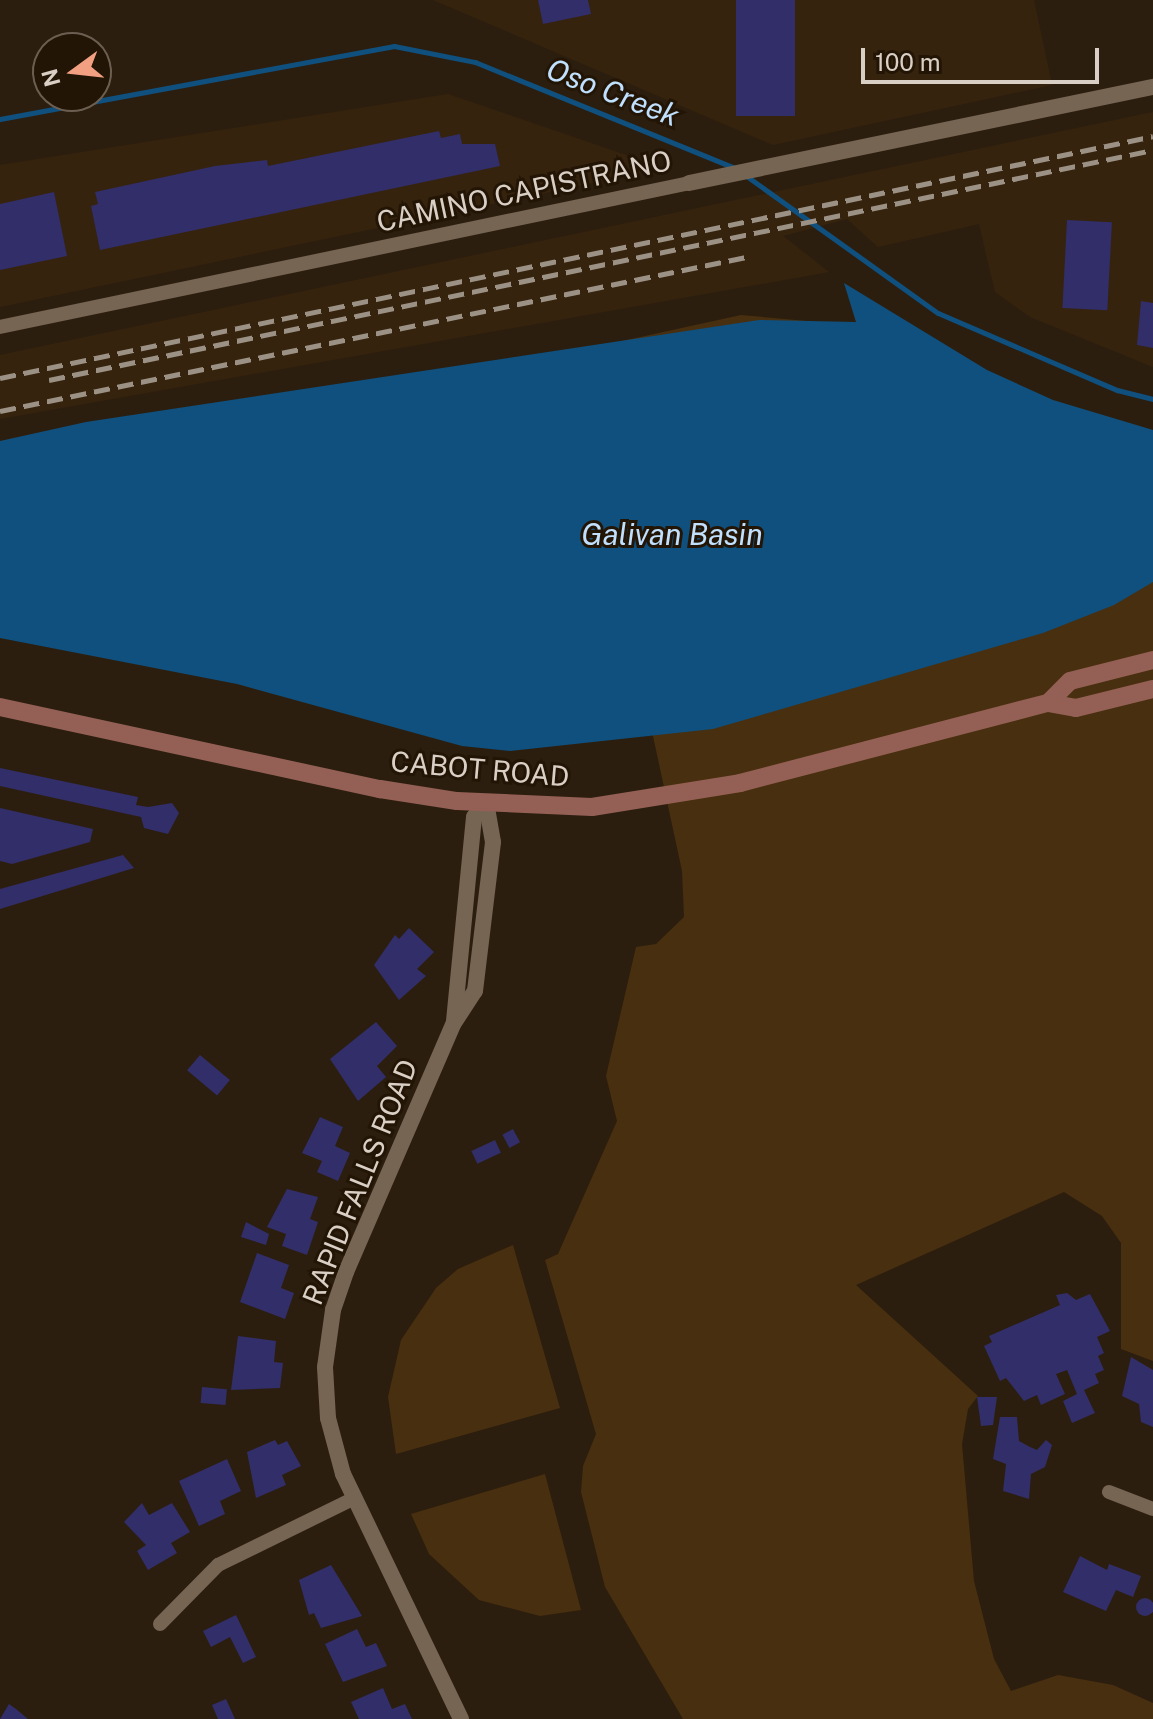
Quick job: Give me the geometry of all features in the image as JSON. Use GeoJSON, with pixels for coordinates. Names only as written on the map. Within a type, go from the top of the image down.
{"type":"FeatureCollection","features":[{"type":"Feature","properties":{"kind":"main road","name":"CABOT ROAD"},"geometry":{"type":"LineString","coordinates":[[1048,703],[1070,681],[1153,660]]}},
{"type":"Feature","properties":{"kind":"main road","name":"CABOT ROAD"},"geometry":{"type":"LineString","coordinates":[[0,707],[363,786],[486,804],[648,801],[1048,703],[1076,708],[1153,689]]}},
{"type":"Feature","properties":{"kind":"street","name":"CAMINO CAPISTRANO"},"geometry":{"type":"LineString","coordinates":[[0,327],[1153,87]]}},
{"type":"Feature","properties":{"kind":"street","name":"RAPID FALLS ROAD"},"geometry":{"type":"LineString","coordinates":[[461,1719],[353,1499],[326,1395],[333,1310],[454,1023],[474,817],[486,804]]}},
{"type":"Feature","properties":{"kind":"street"},"geometry":{"type":"LineString","coordinates":[[1109,1492],[1153,1509]]}},
{"type":"Feature","properties":{"kind":"street"},"geometry":{"type":"LineString","coordinates":[[160,1624],[218,1565],[353,1499]]}},
{"type":"Feature","properties":{"kind":"shaded area"},"geometry":{"type":"Polygon","coordinates":[[[433,0],[1034,0],[1052,85],[773,145],[433,0]]]}},
{"type":"Feature","properties":{"kind":"shaded area"},"geometry":{"type":"Polygon","coordinates":[[[448,94],[664,168],[0,307],[0,165],[448,94]]]}},
{"type":"Feature","properties":{"kind":"shaded area"},"geometry":{"type":"Polygon","coordinates":[[[1153,112],[1153,367],[1030,317],[995,292],[979,224],[878,247],[847,219],[783,236],[829,272],[0,419],[0,355],[1153,112]]]}},
{"type":"Feature","properties":{"kind":"shaded area"},"geometry":{"type":"Polygon","coordinates":[[[741,315],[851,325],[1153,473],[1153,1361],[1121,1349],[1121,1243],[1102,1216],[1064,1192],[856,1285],[978,1396],[968,1409],[962,1444],[974,1581],[994,1659],[1011,1691],[1058,1675],[1113,1685],[1153,1703],[1153,1719],[683,1719],[605,1587],[581,1492],[583,1466],[596,1434],[545,1260],[558,1254],[617,1121],[606,1076],[636,947],[656,944],[684,917],[682,871],[647,708],[0,477],[741,315]]]}},
{"type":"Feature","properties":{"kind":"shaded area"},"geometry":{"type":"Polygon","coordinates":[[[513,1245],[560,1408],[396,1454],[388,1397],[401,1340],[436,1288],[458,1269],[513,1245]]]}},
{"type":"Feature","properties":{"kind":"shaded area"},"geometry":{"type":"Polygon","coordinates":[[[545,1474],[581,1610],[540,1616],[479,1600],[429,1554],[411,1514],[545,1474]]]}},
{"type":"Feature","properties":{"kind":"water","name":"Galivan Basin"},"geometry":{"type":"Polygon","coordinates":[[[844,283],[987,370],[1053,400],[1153,430],[1153,582],[1114,605],[1043,633],[713,729],[510,751],[462,746],[237,684],[0,638],[0,441],[86,422],[759,320],[856,322],[844,283]]]}},
{"type":"Feature","properties":{"kind":"building"},"geometry":{"type":"Polygon","coordinates":[[[538,0],[588,0],[591,14],[543,24],[538,0]]]}},
{"type":"Feature","properties":{"kind":"building"},"geometry":{"type":"Polygon","coordinates":[[[736,0],[795,0],[795,116],[736,116],[736,0]]]}},
{"type":"Feature","properties":{"kind":"building"},"geometry":{"type":"Polygon","coordinates":[[[439,131],[441,138],[460,134],[462,144],[495,144],[500,166],[100,250],[91,206],[98,204],[95,192],[215,166],[267,160],[268,166],[439,131]]]}},
{"type":"Feature","properties":{"kind":"building"},"geometry":{"type":"Polygon","coordinates":[[[54,192],[67,256],[0,270],[0,204],[54,192]]]}},
{"type":"Feature","properties":{"kind":"building"},"geometry":{"type":"Polygon","coordinates":[[[1067,220],[1112,222],[1107,310],[1062,308],[1067,220]]]}},
{"type":"Feature","properties":{"kind":"building"},"geometry":{"type":"Polygon","coordinates":[[[1141,301],[1153,303],[1153,348],[1137,345],[1141,301]]]}},
{"type":"Feature","properties":{"kind":"building"},"geometry":{"type":"Polygon","coordinates":[[[0,768],[138,797],[136,805],[148,807],[172,803],[179,813],[168,834],[144,828],[141,817],[0,786],[0,768]]]}},
{"type":"Feature","properties":{"kind":"building"},"geometry":{"type":"Polygon","coordinates":[[[0,808],[93,829],[90,842],[12,864],[0,861],[0,808]]]}},
{"type":"Feature","properties":{"kind":"building"},"geometry":{"type":"Polygon","coordinates":[[[123,855],[134,868],[0,909],[0,889],[123,855]]]}},
{"type":"Feature","properties":{"kind":"building"},"geometry":{"type":"Polygon","coordinates":[[[409,928],[434,952],[417,969],[426,976],[399,1000],[374,965],[395,935],[399,939],[409,928]]]}},
{"type":"Feature","properties":{"kind":"building"},"geometry":{"type":"Polygon","coordinates":[[[376,1022],[397,1046],[377,1066],[386,1077],[358,1101],[330,1059],[376,1022]]]}},
{"type":"Feature","properties":{"kind":"building"},"geometry":{"type":"Polygon","coordinates":[[[200,1055],[230,1080],[217,1095],[187,1070],[200,1055]]]}},
{"type":"Feature","properties":{"kind":"building"},"geometry":{"type":"Polygon","coordinates":[[[320,1117],[343,1127],[335,1146],[350,1153],[338,1181],[317,1172],[322,1161],[302,1153],[320,1117]]]}},
{"type":"Feature","properties":{"kind":"building"},"geometry":{"type":"Polygon","coordinates":[[[513,1129],[520,1142],[509,1148],[502,1135],[513,1129]]]}},
{"type":"Feature","properties":{"kind":"building"},"geometry":{"type":"Polygon","coordinates":[[[495,1140],[501,1153],[477,1164],[471,1151],[495,1140]]]}},
{"type":"Feature","properties":{"kind":"building"},"geometry":{"type":"Polygon","coordinates":[[[287,1189],[318,1197],[310,1219],[318,1222],[307,1255],[282,1246],[286,1234],[267,1227],[287,1189]]]}},
{"type":"Feature","properties":{"kind":"building"},"geometry":{"type":"Polygon","coordinates":[[[246,1222],[269,1234],[266,1245],[241,1237],[246,1222]]]}},
{"type":"Feature","properties":{"kind":"building"},"geometry":{"type":"Polygon","coordinates":[[[257,1253],[289,1265],[281,1288],[294,1293],[285,1319],[240,1302],[257,1253]]]}},
{"type":"Feature","properties":{"kind":"building"},"geometry":{"type":"Polygon","coordinates":[[[1067,1293],[1076,1300],[1090,1294],[1110,1331],[1097,1337],[1104,1353],[1098,1356],[1104,1370],[1095,1374],[1099,1383],[1084,1390],[1095,1413],[1072,1423],[1063,1401],[1077,1394],[1067,1370],[1056,1374],[1065,1394],[1041,1405],[1037,1395],[1024,1401],[1006,1378],[1000,1381],[984,1346],[992,1342],[989,1336],[1060,1305],[1056,1295],[1067,1293]]]}},
{"type":"Feature","properties":{"kind":"building"},"geometry":{"type":"Polygon","coordinates":[[[238,1336],[276,1341],[274,1362],[283,1363],[280,1388],[231,1390],[238,1336]]]}},
{"type":"Feature","properties":{"kind":"building"},"geometry":{"type":"Polygon","coordinates":[[[1131,1357],[1153,1370],[1153,1427],[1141,1422],[1139,1404],[1122,1396],[1131,1357]]]}},
{"type":"Feature","properties":{"kind":"building"},"geometry":{"type":"Polygon","coordinates":[[[202,1387],[227,1389],[226,1405],[201,1403],[202,1387]]]}},
{"type":"Feature","properties":{"kind":"building"},"geometry":{"type":"Polygon","coordinates":[[[977,1397],[997,1397],[993,1425],[981,1426],[977,1397]]]}},
{"type":"Feature","properties":{"kind":"building"},"geometry":{"type":"Polygon","coordinates":[[[1000,1417],[1017,1417],[1019,1441],[1030,1447],[1037,1450],[1046,1440],[1052,1445],[1045,1467],[1031,1474],[1029,1499],[1003,1491],[1006,1464],[993,1459],[1000,1417]]]}},
{"type":"Feature","properties":{"kind":"building"},"geometry":{"type":"Polygon","coordinates":[[[275,1440],[278,1445],[287,1441],[301,1466],[282,1475],[286,1485],[256,1498],[247,1452],[275,1440]]]}},
{"type":"Feature","properties":{"kind":"building"},"geometry":{"type":"Polygon","coordinates":[[[227,1459],[241,1491],[220,1501],[225,1514],[199,1526],[179,1481],[227,1459]]]}},
{"type":"Feature","properties":{"kind":"building"},"geometry":{"type":"Polygon","coordinates":[[[142,1503],[149,1515],[172,1503],[190,1532],[171,1543],[177,1553],[148,1570],[137,1551],[146,1545],[124,1522],[142,1503]]]}},
{"type":"Feature","properties":{"kind":"building"},"geometry":{"type":"Polygon","coordinates":[[[1080,1556],[1107,1570],[1109,1564],[1141,1576],[1133,1597],[1116,1590],[1106,1611],[1063,1592],[1080,1556]]]}},
{"type":"Feature","properties":{"kind":"building"},"geometry":{"type":"Polygon","coordinates":[[[331,1565],[362,1616],[321,1628],[314,1613],[309,1615],[299,1580],[331,1565]]]}},
{"type":"Feature","properties":{"kind":"building"},"geometry":{"type":"Polygon","coordinates":[[[1145,1598],[1154,1607],[1145,1616],[1136,1607],[1145,1598]]]}},
{"type":"Feature","properties":{"kind":"building"},"geometry":{"type":"Polygon","coordinates":[[[236,1615],[256,1657],[243,1663],[230,1637],[211,1647],[203,1631],[236,1615]]]}},
{"type":"Feature","properties":{"kind":"building"},"geometry":{"type":"Polygon","coordinates":[[[357,1629],[366,1647],[376,1643],[387,1666],[343,1682],[325,1644],[357,1629]]]}},
{"type":"Feature","properties":{"kind":"building"},"geometry":{"type":"Polygon","coordinates":[[[383,1688],[392,1709],[405,1704],[412,1719],[359,1719],[351,1702],[383,1688]]]}},
{"type":"Feature","properties":{"kind":"building"},"geometry":{"type":"Polygon","coordinates":[[[226,1699],[235,1719],[218,1719],[212,1705],[226,1699]]]}},
{"type":"Feature","properties":{"kind":"building"},"geometry":{"type":"Polygon","coordinates":[[[9,1704],[16,1709],[28,1719],[0,1719],[9,1704]]]}},
{"type":"Feature","properties":{"kind":"waterway","name":"Oso Creek"},"geometry":{"type":"LineString","coordinates":[[0,119],[394,46],[475,62],[737,169]]}},
{"type":"Feature","properties":{"kind":"waterway","name":"Oso Creek"},"geometry":{"type":"LineString","coordinates":[[745,175],[938,313],[1117,390],[1153,399]]}},
{"type":"Feature","properties":{"kind":"railway"},"geometry":{"type":"LineString","coordinates":[[0,378],[1153,136]]}},
{"type":"Feature","properties":{"kind":"railway"},"geometry":{"type":"LineString","coordinates":[[49,380],[1153,150]]}},
{"type":"Feature","properties":{"kind":"railway"},"geometry":{"type":"LineString","coordinates":[[0,411],[751,256]]}}]}
